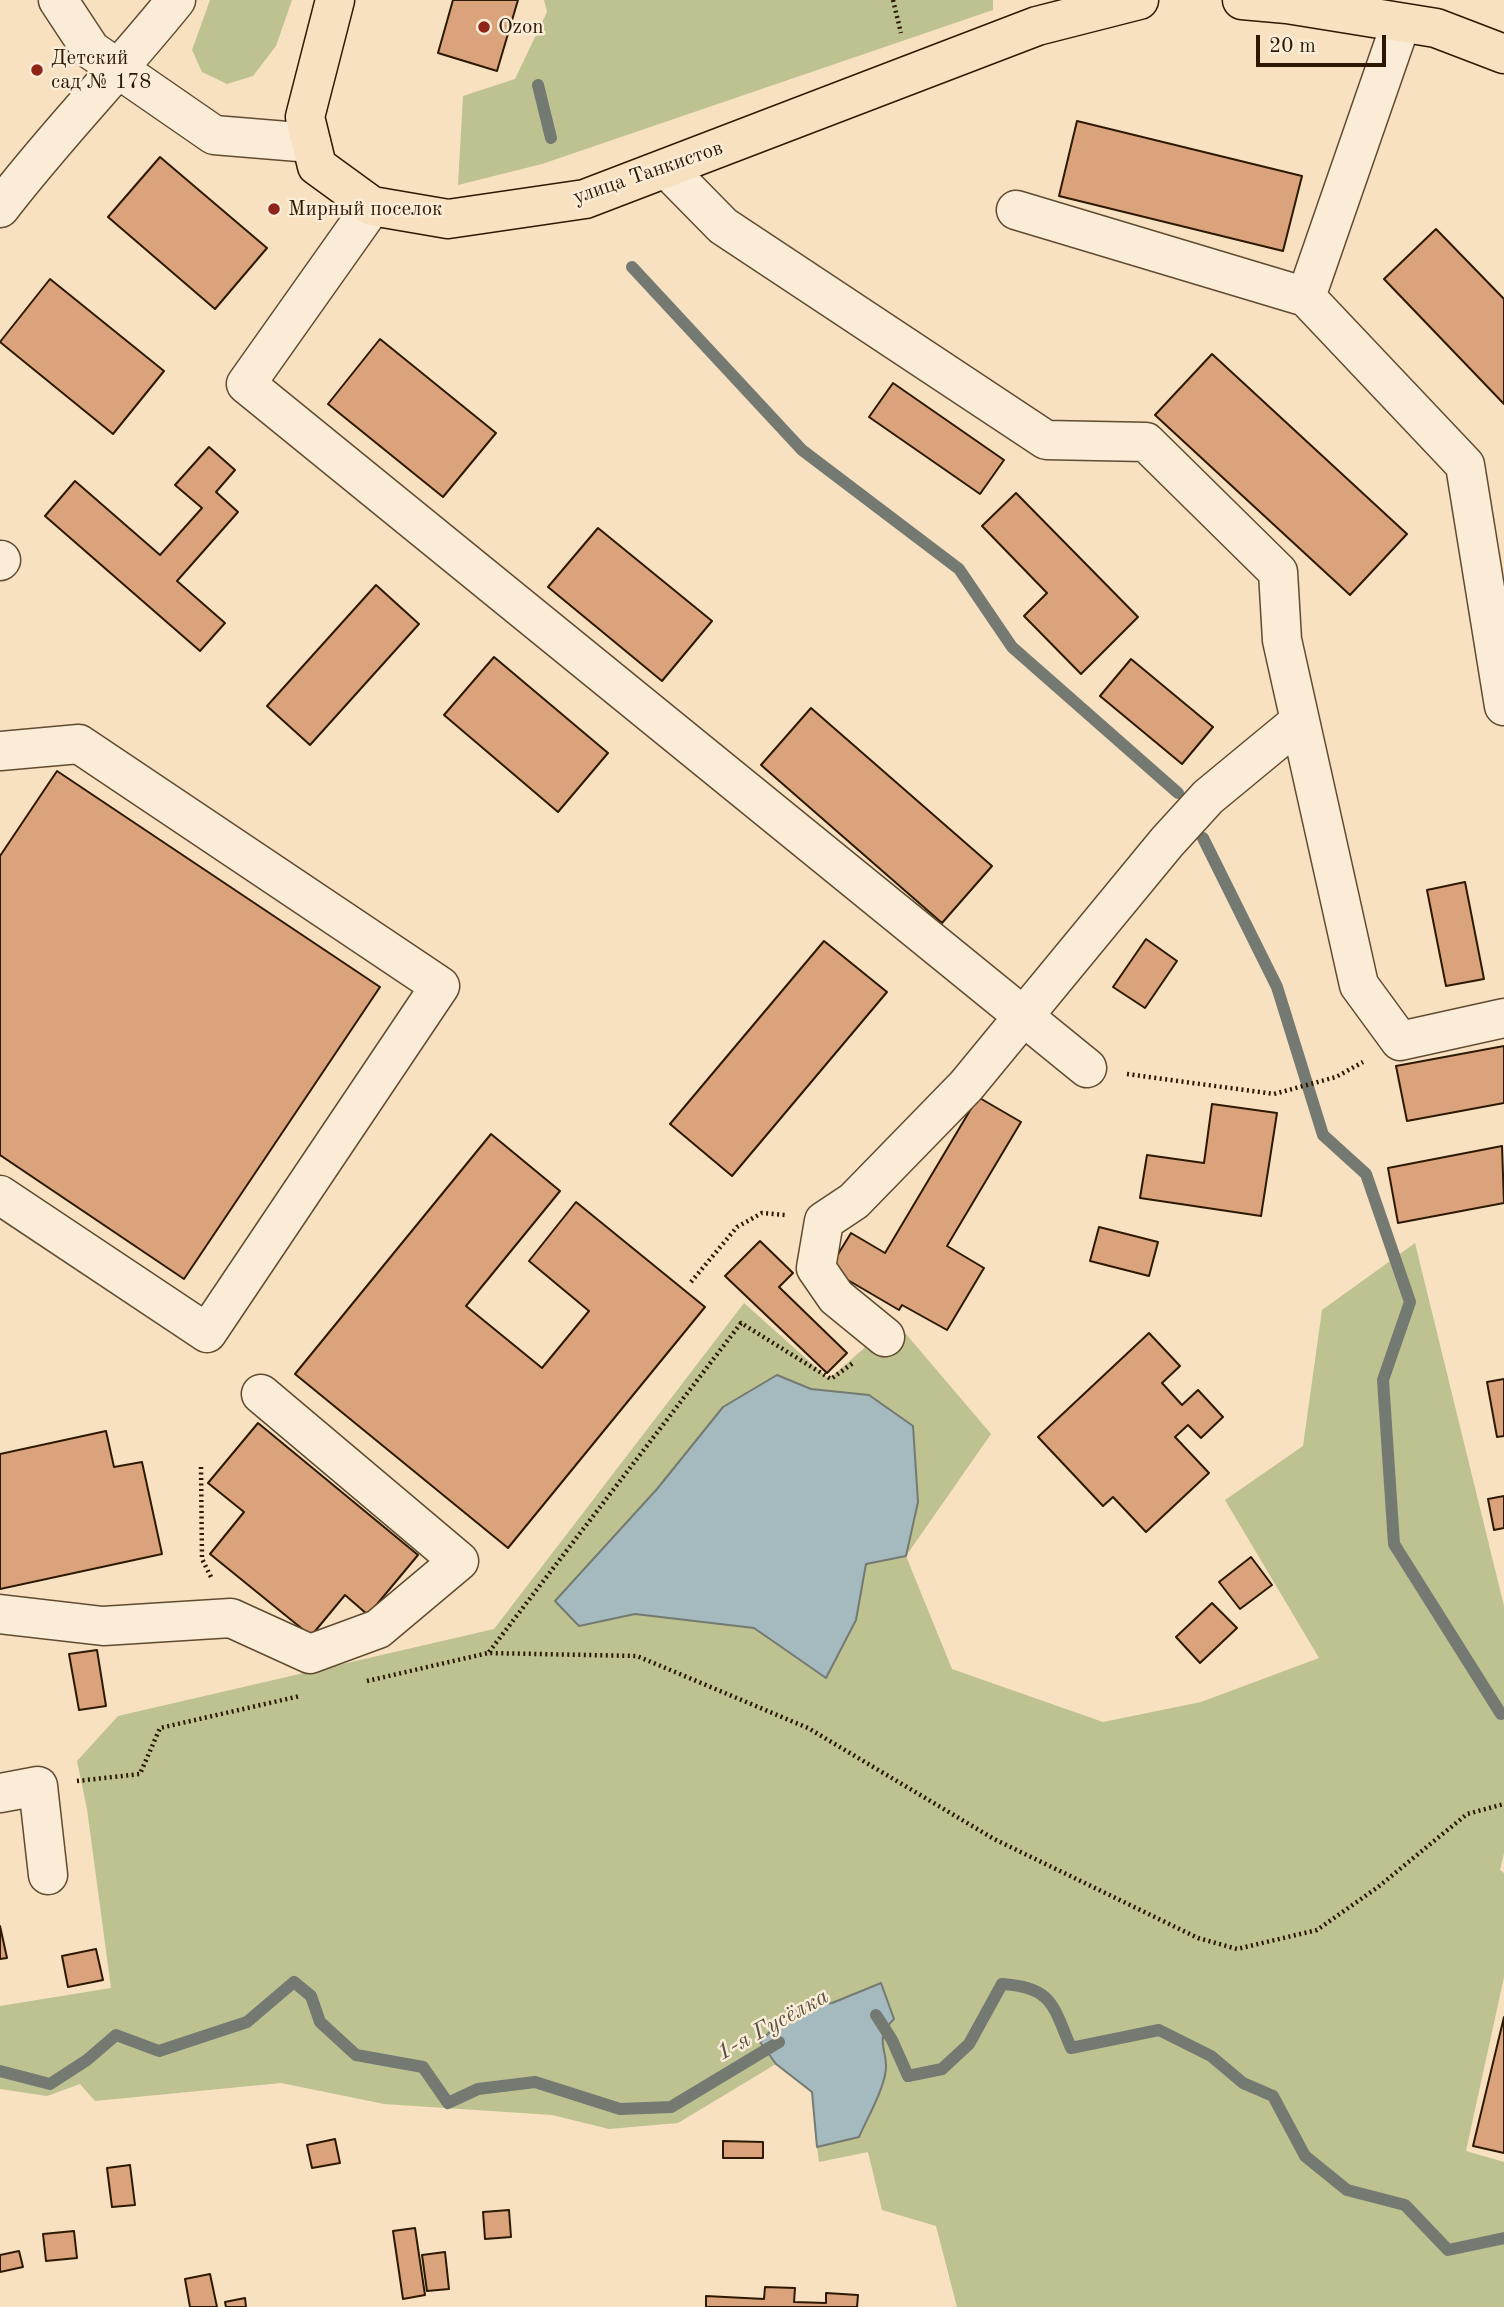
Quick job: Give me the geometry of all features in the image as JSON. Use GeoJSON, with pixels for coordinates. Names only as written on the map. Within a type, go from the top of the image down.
{"type":"FeatureCollection","features":[{"type":"Feature","properties":{"kind":"main road","name":"улица Танкистов"},"geometry":{"type":"LineString","coordinates":[[335,0],[305,117],[317,166],[372,206],[448,219],[585,199],[1037,26],[1139,0]]}},
{"type":"Feature","properties":{"kind":"main road"},"geometry":{"type":"LineString","coordinates":[[1242,0],[1287,4],[1436,28],[1504,54]]}},
{"type":"Feature","properties":{"kind":"street"},"geometry":{"type":"LineString","coordinates":[[58,0],[91,50],[214,135],[311,143]]}},
{"type":"Feature","properties":{"kind":"street"},"geometry":{"type":"LineString","coordinates":[[0,208],[49,145],[118,71],[176,0]]}},
{"type":"Feature","properties":{"kind":"street"},"geometry":{"type":"LineString","coordinates":[[1306,297],[1401,23]]}},
{"type":"Feature","properties":{"kind":"street"},"geometry":{"type":"LineString","coordinates":[[667,169],[723,226],[1046,440],[1146,442],[1278,572],[1282,640],[1359,985],[1401,1041],[1504,1018]]}},
{"type":"Feature","properties":{"kind":"street"},"geometry":{"type":"LineString","coordinates":[[372,206],[246,384],[1087,1068]]}},
{"type":"Feature","properties":{"kind":"street"},"geometry":{"type":"LineString","coordinates":[[1016,210],[1306,297],[1465,465],[1504,706]]}},
{"type":"Feature","properties":{"kind":"street"},"geometry":{"type":"LineString","coordinates":[[885,1337],[836,1297],[816,1268],[824,1221],[863,1192],[966,1086],[1167,842],[1200,806],[1300,721]]}},
{"type":"Feature","properties":{"kind":"street"},"geometry":{"type":"LineString","coordinates":[[0,751],[79,744],[440,986],[207,1333],[0,1195]]}},
{"type":"Feature","properties":{"kind":"street"},"geometry":{"type":"LineString","coordinates":[[0,1614],[103,1626],[231,1618],[310,1654],[378,1629],[459,1561],[261,1395]]}},
{"type":"Feature","properties":{"kind":"street"},"geometry":{"type":"LineString","coordinates":[[0,1793],[38,1786],[48,1875]]}},
{"type":"Feature","properties":{"kind":"path"},"geometry":{"type":"LineString","coordinates":[[1087,1068],[1274,1094],[1336,1077]]}},
{"type":"Feature","properties":{"kind":"path"},"geometry":{"type":"LineString","coordinates":[[691,1282],[737,1227],[762,1213],[824,1221]]}},
{"type":"Feature","properties":{"kind":"path"},"geometry":{"type":"LineString","coordinates":[[488,1653],[741,1323],[831,1379],[885,1337]]}},
{"type":"Feature","properties":{"kind":"path"},"geometry":{"type":"LineString","coordinates":[[201,1467],[202,1559],[231,1618]]}},
{"type":"Feature","properties":{"kind":"path"},"geometry":{"type":"LineString","coordinates":[[357,1683],[488,1653],[637,1656],[808,1728],[1031,1858],[1198,1938],[1237,1950],[1317,1930],[1378,1886],[1467,1814],[1504,1804]]}},
{"type":"Feature","properties":{"kind":"path"},"geometry":{"type":"LineString","coordinates":[[38,1786],[140,1774],[160,1728],[304,1695]]}},
{"type":"Feature","properties":{"kind":"green space"},"geometry":{"type":"Polygon","coordinates":[[[210,0],[292,0],[276,46],[253,76],[227,84],[202,72],[192,50],[210,0]]]}},
{"type":"Feature","properties":{"kind":"green space"},"geometry":{"type":"Polygon","coordinates":[[[544,0],[993,0],[993,10],[542,164],[458,185],[463,96],[515,79],[547,12],[544,0]]]}},
{"type":"Feature","properties":{"kind":"green space"},"geometry":{"type":"Polygon","coordinates":[[[1415,1243],[1504,1606],[1504,1853],[1500,1870],[1504,1873],[1504,1977],[1466,2151],[1504,2162],[1504,2307],[957,2307],[936,2226],[882,2210],[868,2152],[819,2162],[817,2147],[859,2137],[886,2074],[881,2041],[885,2027],[881,1983],[832,2003],[790,2011],[765,2051],[776,2064],[678,2123],[609,2129],[552,2115],[384,2104],[281,2083],[95,2101],[80,2084],[47,2096],[0,2089],[0,2006],[111,1988],[87,1809],[77,1761],[118,1716],[494,1629],[744,1303],[829,1379],[895,1321],[991,1434],[906,1556],[952,1669],[1103,1722],[1201,1702],[1319,1658],[1225,1500],[1303,1446],[1322,1310],[1415,1243]],[[777,1375],[723,1407],[657,1489],[555,1601],[754,1628],[826,1678],[856,1620],[866,1564],[869,1395],[811,1389],[777,1375]]]}},
{"type":"Feature","properties":{"kind":"water"},"geometry":{"type":"Polygon","coordinates":[[[777,1375],[811,1389],[869,1395],[913,1426],[918,1502],[906,1556],[866,1564],[856,1620],[826,1678],[754,1628],[635,1614],[579,1626],[555,1601],[657,1489],[723,1407],[777,1375]]]}},
{"type":"Feature","properties":{"kind":"water"},"geometry":{"type":"Polygon","coordinates":[[[881,1983],[894,2019],[884,2034],[886,2067],[880,2091],[859,2137],[817,2147],[812,2092],[776,2064],[760,2042],[790,2011],[832,2003],[881,1983]]]}},
{"type":"Feature","properties":{"kind":"building"},"geometry":{"type":"Polygon","coordinates":[[[453,0],[518,0],[497,71],[438,53],[453,0]]]}},
{"type":"Feature","properties":{"kind":"building"},"geometry":{"type":"Polygon","coordinates":[[[1077,121],[1302,176],[1283,251],[1059,196],[1077,121]]]}},
{"type":"Feature","properties":{"kind":"building"},"geometry":{"type":"Polygon","coordinates":[[[160,157],[267,248],[215,309],[108,217],[160,157]]]}},
{"type":"Feature","properties":{"kind":"building"},"geometry":{"type":"Polygon","coordinates":[[[1436,229],[1504,299],[1504,404],[1384,279],[1436,229]]]}},
{"type":"Feature","properties":{"kind":"building"},"geometry":{"type":"Polygon","coordinates":[[[50,279],[164,371],[113,434],[0,342],[50,279]]]}},
{"type":"Feature","properties":{"kind":"building"},"geometry":{"type":"Polygon","coordinates":[[[380,339],[496,433],[443,497],[328,404],[380,339]]]}},
{"type":"Feature","properties":{"kind":"building"},"geometry":{"type":"Polygon","coordinates":[[[1212,354],[1407,534],[1350,595],[1155,415],[1212,354]]]}},
{"type":"Feature","properties":{"kind":"building"},"geometry":{"type":"Polygon","coordinates":[[[893,383],[1004,460],[980,494],[869,417],[893,383]]]}},
{"type":"Feature","properties":{"kind":"building"},"geometry":{"type":"Polygon","coordinates":[[[209,447],[235,470],[216,492],[238,512],[177,581],[225,623],[200,651],[45,516],[75,481],[160,555],[202,508],[175,485],[209,447]]]}},
{"type":"Feature","properties":{"kind":"building"},"geometry":{"type":"Polygon","coordinates":[[[1016,493],[1138,617],[1081,674],[1024,616],[1047,593],[982,526],[1016,493]]]}},
{"type":"Feature","properties":{"kind":"building"},"geometry":{"type":"Polygon","coordinates":[[[598,528],[712,621],[662,681],[548,587],[598,528]]]}},
{"type":"Feature","properties":{"kind":"building"},"geometry":{"type":"Polygon","coordinates":[[[376,585],[419,624],[310,745],[267,706],[376,585]]]}},
{"type":"Feature","properties":{"kind":"building"},"geometry":{"type":"Polygon","coordinates":[[[494,657],[608,753],[558,812],[444,715],[494,657]]]}},
{"type":"Feature","properties":{"kind":"building"},"geometry":{"type":"Polygon","coordinates":[[[1131,659],[1213,727],[1182,764],[1100,696],[1131,659]]]}},
{"type":"Feature","properties":{"kind":"building"},"geometry":{"type":"Polygon","coordinates":[[[811,708],[992,866],[942,923],[761,765],[811,708]]]}},
{"type":"Feature","properties":{"kind":"building"},"geometry":{"type":"Polygon","coordinates":[[[57,771],[380,987],[184,1279],[0,1155],[0,856],[57,771]]]}},
{"type":"Feature","properties":{"kind":"building"},"geometry":{"type":"Polygon","coordinates":[[[1465,882],[1484,979],[1446,986],[1427,890],[1465,882]]]}},
{"type":"Feature","properties":{"kind":"building"},"geometry":{"type":"Polygon","coordinates":[[[1146,939],[1177,961],[1145,1008],[1113,987],[1146,939]]]}},
{"type":"Feature","properties":{"kind":"building"},"geometry":{"type":"Polygon","coordinates":[[[824,941],[887,992],[732,1176],[670,1124],[824,941]]]}},
{"type":"Feature","properties":{"kind":"building"},"geometry":{"type":"Polygon","coordinates":[[[1504,1046],[1504,1103],[1407,1121],[1396,1066],[1504,1046]]]}},
{"type":"Feature","properties":{"kind":"building"},"geometry":{"type":"Polygon","coordinates":[[[978,1097],[1021,1122],[947,1246],[984,1268],[947,1330],[902,1305],[899,1310],[829,1269],[851,1233],[885,1253],[978,1097]]]}},
{"type":"Feature","properties":{"kind":"building"},"geometry":{"type":"Polygon","coordinates":[[[1212,1104],[1277,1113],[1261,1216],[1140,1198],[1147,1155],[1204,1163],[1212,1104]]]}},
{"type":"Feature","properties":{"kind":"building"},"geometry":{"type":"Polygon","coordinates":[[[491,1134],[560,1191],[466,1306],[542,1368],[589,1311],[529,1261],[576,1202],[705,1307],[508,1548],[295,1374],[491,1134]]]}},
{"type":"Feature","properties":{"kind":"building"},"geometry":{"type":"Polygon","coordinates":[[[1502,1146],[1504,1203],[1398,1223],[1388,1168],[1502,1146]]]}},
{"type":"Feature","properties":{"kind":"building"},"geometry":{"type":"Polygon","coordinates":[[[1099,1227],[1158,1242],[1149,1276],[1090,1261],[1099,1227]]]}},
{"type":"Feature","properties":{"kind":"building"},"geometry":{"type":"Polygon","coordinates":[[[760,1241],[793,1273],[779,1287],[847,1353],[827,1373],[725,1276],[760,1241]]]}},
{"type":"Feature","properties":{"kind":"building"},"geometry":{"type":"Polygon","coordinates":[[[1149,1333],[1180,1366],[1162,1383],[1182,1405],[1198,1390],[1223,1417],[1201,1438],[1188,1425],[1175,1437],[1209,1473],[1146,1532],[1113,1497],[1103,1506],[1038,1437],[1149,1333]]]}},
{"type":"Feature","properties":{"kind":"building"},"geometry":{"type":"Polygon","coordinates":[[[1504,1379],[1504,1436],[1497,1437],[1487,1382],[1504,1379]]]}},
{"type":"Feature","properties":{"kind":"building"},"geometry":{"type":"Polygon","coordinates":[[[258,1423],[418,1555],[368,1615],[345,1595],[311,1636],[210,1554],[244,1512],[208,1483],[258,1423]]]}},
{"type":"Feature","properties":{"kind":"building"},"geometry":{"type":"Polygon","coordinates":[[[106,1431],[114,1467],[142,1462],[162,1554],[0,1589],[0,1454],[106,1431]]]}},
{"type":"Feature","properties":{"kind":"building"},"geometry":{"type":"Polygon","coordinates":[[[1504,1496],[1504,1528],[1494,1530],[1488,1499],[1504,1496]]]}},
{"type":"Feature","properties":{"kind":"building"},"geometry":{"type":"Polygon","coordinates":[[[1251,1557],[1272,1585],[1240,1609],[1219,1582],[1251,1557]]]}},
{"type":"Feature","properties":{"kind":"building"},"geometry":{"type":"Polygon","coordinates":[[[1212,1603],[1237,1628],[1200,1663],[1176,1637],[1212,1603]]]}},
{"type":"Feature","properties":{"kind":"building"},"geometry":{"type":"Polygon","coordinates":[[[97,1650],[106,1706],[79,1710],[69,1654],[97,1650]]]}},
{"type":"Feature","properties":{"kind":"building"},"geometry":{"type":"Polygon","coordinates":[[[0,1926],[7,1958],[0,1959],[0,1926]]]}},
{"type":"Feature","properties":{"kind":"building"},"geometry":{"type":"Polygon","coordinates":[[[96,1949],[103,1980],[68,1987],[62,1956],[96,1949]]]}},
{"type":"Feature","properties":{"kind":"building"},"geometry":{"type":"Polygon","coordinates":[[[1504,2017],[1504,2153],[1473,2146],[1504,2017]]]}},
{"type":"Feature","properties":{"kind":"building"},"geometry":{"type":"Polygon","coordinates":[[[335,2139],[340,2163],[312,2168],[307,2145],[335,2139]]]}},
{"type":"Feature","properties":{"kind":"building"},"geometry":{"type":"Polygon","coordinates":[[[723,2141],[763,2142],[763,2158],[723,2158],[723,2141]]]}},
{"type":"Feature","properties":{"kind":"building"},"geometry":{"type":"Polygon","coordinates":[[[130,2165],[135,2205],[112,2207],[107,2168],[130,2165]]]}},
{"type":"Feature","properties":{"kind":"building"},"geometry":{"type":"Polygon","coordinates":[[[509,2210],[511,2237],[485,2239],[483,2212],[509,2210]]]}},
{"type":"Feature","properties":{"kind":"building"},"geometry":{"type":"Polygon","coordinates":[[[415,2228],[425,2295],[403,2299],[393,2231],[415,2228]]]}},
{"type":"Feature","properties":{"kind":"building"},"geometry":{"type":"Polygon","coordinates":[[[74,2231],[77,2258],[46,2261],[43,2234],[74,2231]]]}},
{"type":"Feature","properties":{"kind":"building"},"geometry":{"type":"Polygon","coordinates":[[[19,2251],[23,2267],[0,2272],[0,2255],[19,2251]]]}},
{"type":"Feature","properties":{"kind":"building"},"geometry":{"type":"Polygon","coordinates":[[[445,2252],[449,2289],[427,2291],[422,2255],[445,2252]]]}},
{"type":"Feature","properties":{"kind":"building"},"geometry":{"type":"Polygon","coordinates":[[[210,2274],[217,2307],[190,2307],[185,2279],[210,2274]]]}},
{"type":"Feature","properties":{"kind":"building"},"geometry":{"type":"Polygon","coordinates":[[[765,2287],[795,2288],[794,2302],[826,2303],[826,2293],[858,2295],[857,2307],[706,2307],[706,2296],[764,2299],[765,2287]]]}},
{"type":"Feature","properties":{"kind":"building"},"geometry":{"type":"Polygon","coordinates":[[[245,2298],[246,2307],[226,2307],[225,2302],[245,2298]]]}},
{"type":"Feature","properties":{"kind":"waterway"},"geometry":{"type":"LineString","coordinates":[[538,85],[551,138]]}},
{"type":"Feature","properties":{"kind":"waterway"},"geometry":{"type":"LineString","coordinates":[[632,267],[802,450],[959,569],[1012,647],[1178,793]]}},
{"type":"Feature","properties":{"kind":"waterway"},"geometry":{"type":"LineString","coordinates":[[1203,838],[1277,987],[1323,1135],[1366,1174],[1410,1302],[1383,1380],[1394,1544],[1501,1714]]}},
{"type":"Feature","properties":{"kind":"waterway","name":"1-я Гусёлка"},"geometry":{"type":"LineString","coordinates":[[0,2071],[50,2084],[87,2060],[116,2035],[159,2051],[247,2022],[294,1982],[311,1996],[320,2022],[356,2055],[423,2067],[448,2103],[478,2089],[535,2082],[620,2109],[671,2107],[779,2042]]}},
{"type":"Feature","properties":{"kind":"waterway","name":"1-я Гусёлка"},"geometry":{"type":"LineString","coordinates":[[876,2015],[892,2040],[908,2076],[942,2069],[969,2044],[1002,1984],[1032,1989],[1049,2001],[1071,2048],[1159,2030],[1211,2056],[1243,2083],[1273,2096],[1305,2156],[1347,2190],[1405,2205],[1448,2250],[1504,2238]]}},
{"type":"Feature","properties":{"kind":"place","name":"Ozon"},"geometry":{"type":"Point","coordinates":[484,27]}},
{"type":"Feature","properties":{"kind":"place","name":"Детский сад № 178"},"geometry":{"type":"Point","coordinates":[37,70]}},
{"type":"Feature","properties":{"kind":"place","name":"Мирный поселок"},"geometry":{"type":"Point","coordinates":[274,209]}}]}
